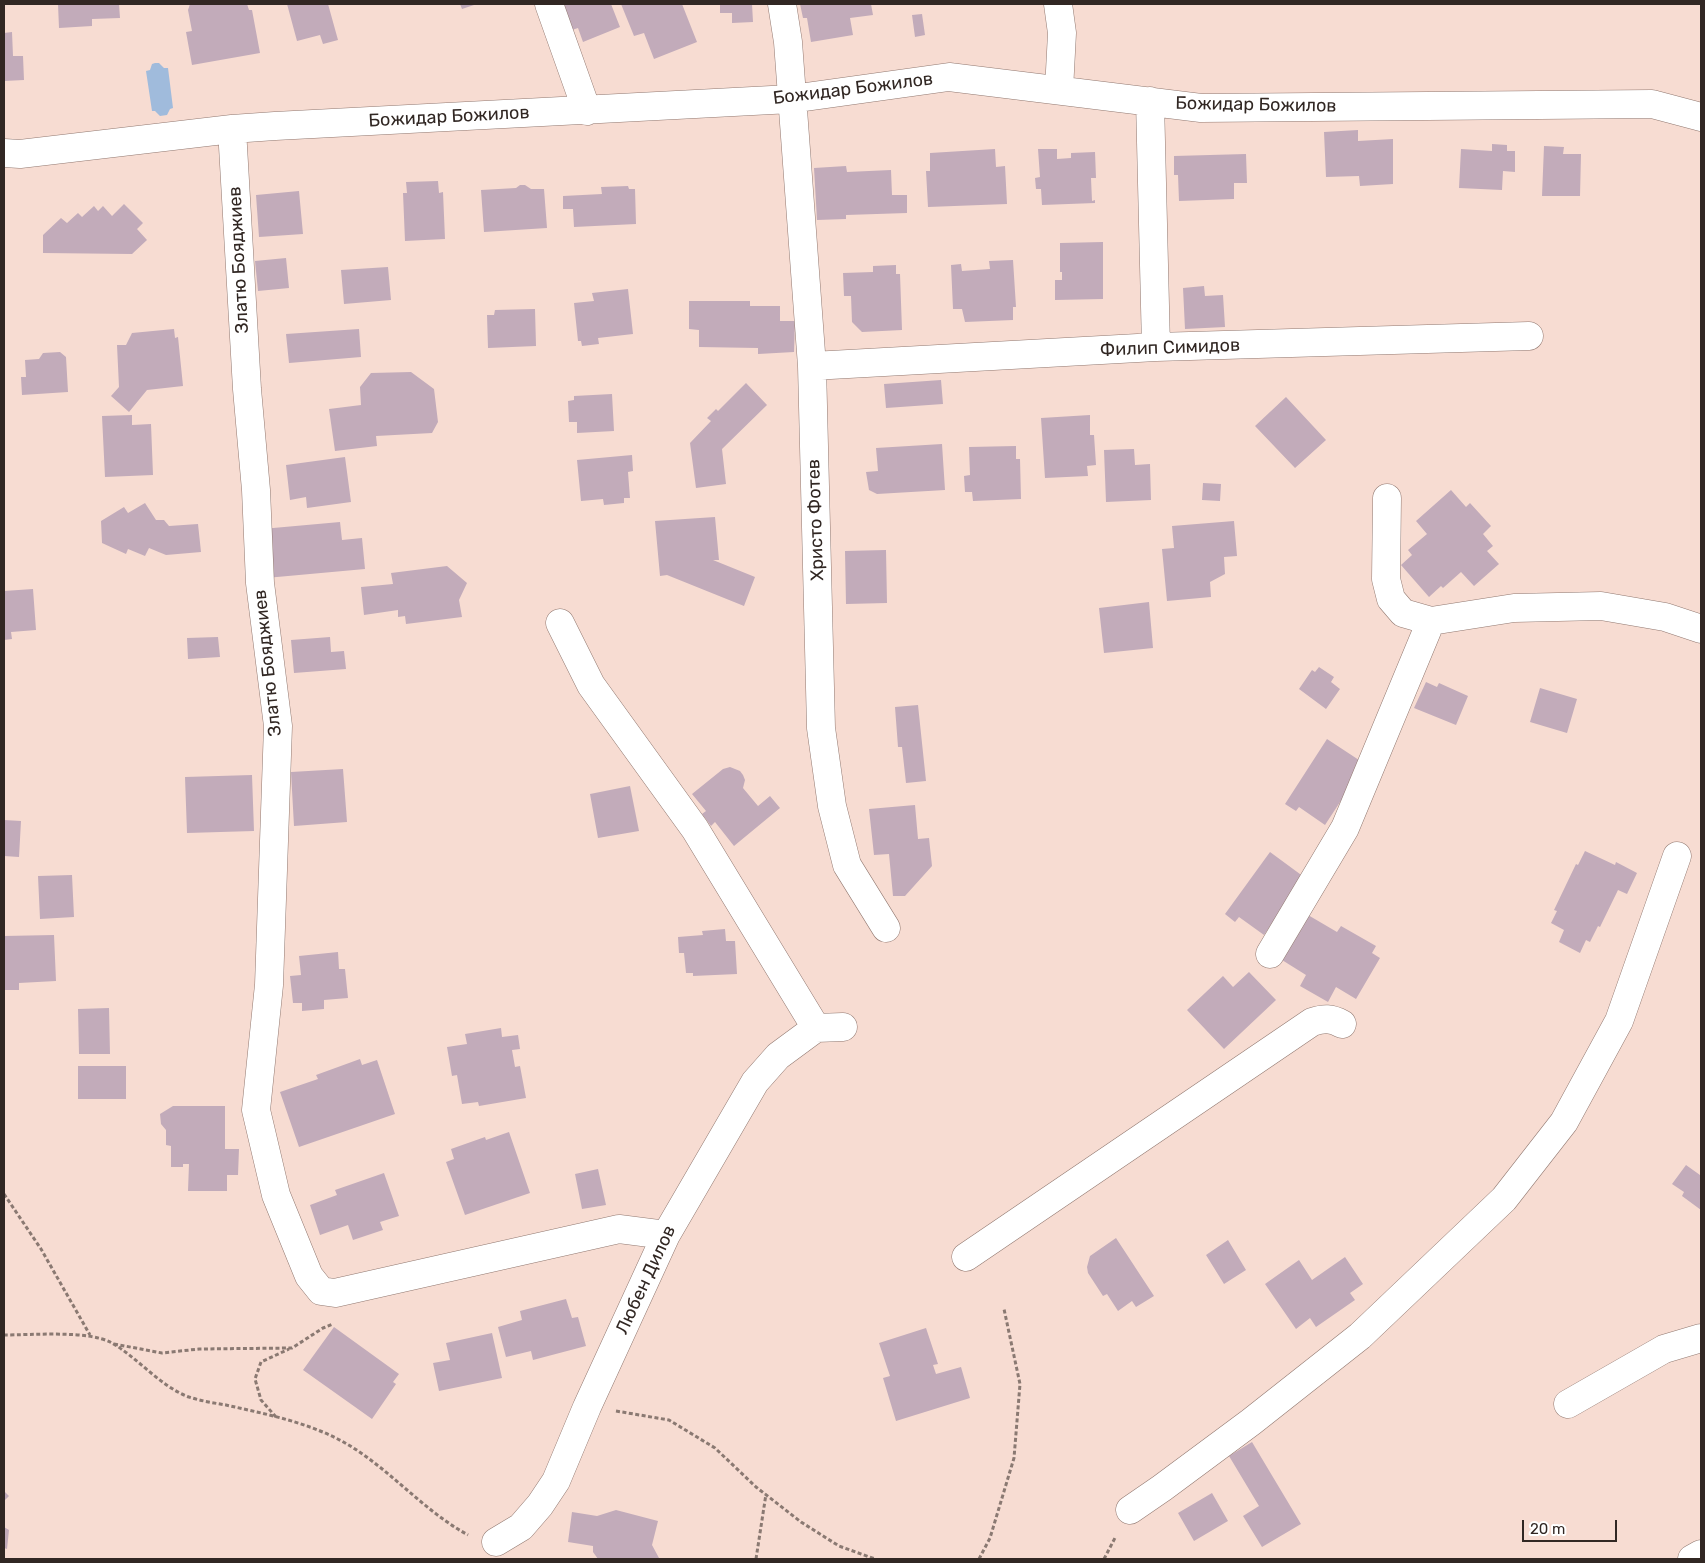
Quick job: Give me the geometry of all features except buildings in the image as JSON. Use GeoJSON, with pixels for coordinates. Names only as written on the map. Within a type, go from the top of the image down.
{"type":"FeatureCollection","features":[{"type":"Feature","properties":{"kind":"street"},"geometry":{"type":"LineString","coordinates":[[549,4],[587,111]]}},
{"type":"Feature","properties":{"kind":"street","name":"Христо Фотев"},"geometry":{"type":"LineString","coordinates":[[782,4],[788,42],[812,366],[821,728],[832,806],[847,865],[886,928]]}},
{"type":"Feature","properties":{"kind":"street"},"geometry":{"type":"LineString","coordinates":[[1058,4],[1062,34],[1059,90]]}},
{"type":"Feature","properties":{"kind":"street","name":"Божидар Божилов"},"geometry":{"type":"LineString","coordinates":[[4,153],[20,154],[232,130],[791,98],[949,77],[1201,108],[1652,104],[1701,117]]}},
{"type":"Feature","properties":{"kind":"street"},"geometry":{"type":"LineString","coordinates":[[1150,101],[1156,348]]}},
{"type":"Feature","properties":{"kind":"street","name":"Златю Бояджиев"},"geometry":{"type":"LineString","coordinates":[[232,130],[247,389],[256,490],[260,583],[278,726],[269,986],[256,1110],[276,1195],[310,1276],[321,1291],[335,1293],[619,1230],[666,1235]]}},
{"type":"Feature","properties":{"kind":"street","name":"Филип Симидов"},"geometry":{"type":"LineString","coordinates":[[812,366],[1156,348],[1530,336]]}},
{"type":"Feature","properties":{"kind":"street"},"geometry":{"type":"LineString","coordinates":[[1387,498],[1386,579],[1391,599],[1403,613],[1431,621],[1514,608],[1601,606],[1665,617],[1701,629]]}},
{"type":"Feature","properties":{"kind":"street"},"geometry":{"type":"LineString","coordinates":[[1270,954],[1345,828],[1431,621]]}},
{"type":"Feature","properties":{"kind":"street"},"geometry":{"type":"LineString","coordinates":[[560,623],[591,685],[694,829],[816,1028],[843,1027]]}},
{"type":"Feature","properties":{"kind":"street"},"geometry":{"type":"LineString","coordinates":[[1130,1510],[1251,1422],[1360,1336],[1504,1199],[1564,1122],[1619,1021],[1677,856]]}},
{"type":"Feature","properties":{"kind":"street"},"geometry":{"type":"LineString","coordinates":[[966,1257],[1312,1022],[1322,1018],[1332,1019],[1342,1024]]}},
{"type":"Feature","properties":{"kind":"street","name":"Любен Дилов"},"geometry":{"type":"LineString","coordinates":[[496,1542],[522,1527],[556,1481],[587,1407],[666,1235],[755,1082],[778,1056],[816,1028]]}},
{"type":"Feature","properties":{"kind":"street"},"geometry":{"type":"LineString","coordinates":[[1568,1404],[1664,1350],[1701,1338]]}},
{"type":"Feature","properties":{"kind":"street"},"geometry":{"type":"LineString","coordinates":[[1692,1559],[1701,1554]]}},
{"type":"Feature","properties":{"kind":"path"},"geometry":{"type":"LineString","coordinates":[[4,1194],[41,1249],[90,1336]]}},
{"type":"Feature","properties":{"kind":"path"},"geometry":{"type":"LineString","coordinates":[[979,1559],[990,1538],[1014,1458],[1020,1384],[1004,1309]]}},
{"type":"Feature","properties":{"kind":"path"},"geometry":{"type":"LineString","coordinates":[[276,1417],[261,1400],[255,1379],[261,1362],[292,1348],[323,1328],[341,1322]]}},
{"type":"Feature","properties":{"kind":"path"},"geometry":{"type":"LineString","coordinates":[[4,1335],[90,1336],[111,1343],[162,1353],[199,1349],[292,1348]]}},
{"type":"Feature","properties":{"kind":"path"},"geometry":{"type":"LineString","coordinates":[[111,1343],[165,1383],[188,1397],[276,1417],[311,1428],[353,1448],[391,1475],[417,1500],[452,1526],[473,1538],[496,1542]]}},
{"type":"Feature","properties":{"kind":"path"},"geometry":{"type":"LineString","coordinates":[[587,1407],[669,1420],[715,1448],[766,1494],[801,1522],[839,1546],[875,1559]]}},
{"type":"Feature","properties":{"kind":"path"},"geometry":{"type":"LineString","coordinates":[[756,1559],[766,1494]]}},
{"type":"Feature","properties":{"kind":"water"},"geometry":{"type":"Polygon","coordinates":[[[155,63],[168,68],[173,108],[170,109],[167,115],[160,116],[155,111],[152,111],[146,71],[150,70],[152,64],[155,63]]]}}]}
